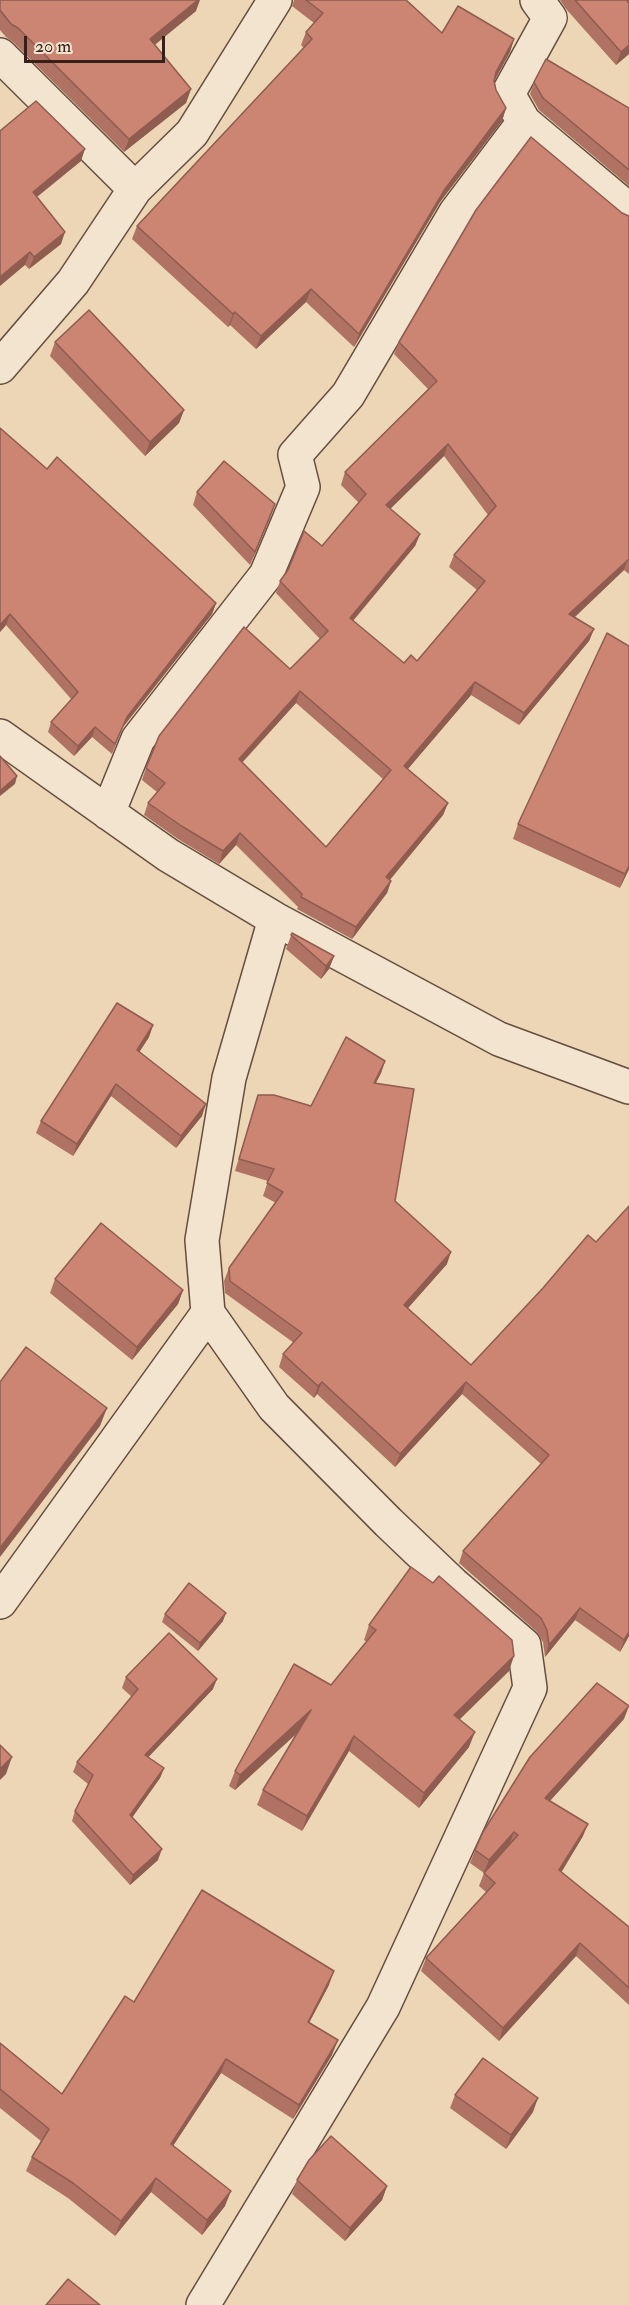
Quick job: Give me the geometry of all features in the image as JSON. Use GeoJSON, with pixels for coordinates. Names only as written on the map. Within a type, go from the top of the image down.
{"type":"FeatureCollection","features":[{"type":"Feature","properties":{"kind":"street"},"geometry":{"type":"LineString","coordinates":[[0,367],[73,282],[135,189],[192,133],[275,0]]}},
{"type":"Feature","properties":{"kind":"street"},"geometry":{"type":"LineString","coordinates":[[537,0],[550,18],[508,94],[524,122],[629,210]]}},
{"type":"Feature","properties":{"kind":"street"},"geometry":{"type":"LineString","coordinates":[[0,55],[135,189]]}},
{"type":"Feature","properties":{"kind":"street"},"geometry":{"type":"LineString","coordinates":[[108,813],[138,739],[266,575],[303,487],[295,455],[348,395],[456,212],[524,122]]}},
{"type":"Feature","properties":{"kind":"street"},"geometry":{"type":"LineString","coordinates":[[0,735],[168,855],[275,919],[500,1039],[629,1087]]}},
{"type":"Feature","properties":{"kind":"street"},"geometry":{"type":"LineString","coordinates":[[202,2305],[382,2007],[530,1688],[524,1645],[453,1584],[396,1530],[274,1407],[208,1313],[202,1240],[229,1078],[275,919]]}},
{"type":"Feature","properties":{"kind":"street"},"geometry":{"type":"LineString","coordinates":[[0,1602],[208,1313]]}},
{"type":"Feature","properties":{"kind":"building"},"geometry":{"type":"Polygon","coordinates":[[[0,0],[198,0],[150,39],[191,89],[129,139],[18,28],[11,24],[0,10],[0,0]]]}},
{"type":"Feature","properties":{"kind":"building"},"geometry":{"type":"Polygon","coordinates":[[[306,0],[406,0],[442,33],[458,6],[514,39],[496,72],[494,81],[496,90],[506,108],[445,189],[359,334],[311,289],[261,336],[235,312],[233,314],[137,226],[312,39],[306,32],[323,13],[306,0]]]}},
{"type":"Feature","properties":{"kind":"building"},"geometry":{"type":"Polygon","coordinates":[[[575,0],[628,0],[629,45],[621,52],[575,0]]]}},
{"type":"Feature","properties":{"kind":"building"},"geometry":{"type":"Polygon","coordinates":[[[546,59],[629,108],[629,170],[543,98],[534,82],[546,59]]]}},
{"type":"Feature","properties":{"kind":"building"},"geometry":{"type":"Polygon","coordinates":[[[36,101],[85,149],[33,192],[65,232],[34,257],[30,252],[0,277],[0,131],[36,101]]]}},
{"type":"Feature","properties":{"kind":"building"},"geometry":{"type":"Polygon","coordinates":[[[531,137],[622,213],[629,216],[629,559],[569,614],[594,629],[524,713],[475,682],[404,766],[448,803],[386,877],[391,881],[356,927],[301,897],[302,894],[240,833],[223,851],[148,803],[165,783],[146,768],[159,736],[244,627],[290,669],[328,631],[280,581],[288,570],[304,531],[322,546],[366,494],[345,472],[437,381],[399,342],[476,210],[531,137]],[[448,444],[386,505],[420,534],[350,618],[404,663],[411,655],[417,661],[485,581],[454,555],[496,506],[448,444]],[[300,691],[239,759],[326,847],[391,770],[300,691]]]}},
{"type":"Feature","properties":{"kind":"building"},"geometry":{"type":"Polygon","coordinates":[[[89,310],[184,410],[150,442],[55,342],[89,310]]]}},
{"type":"Feature","properties":{"kind":"building"},"geometry":{"type":"Polygon","coordinates":[[[0,428],[47,469],[57,457],[216,603],[127,717],[115,744],[95,727],[78,746],[51,722],[78,692],[10,614],[0,625],[0,428]]]}},
{"type":"Feature","properties":{"kind":"building"},"geometry":{"type":"Polygon","coordinates":[[[224,461],[275,504],[255,552],[197,492],[224,461]]]}},
{"type":"Feature","properties":{"kind":"building"},"geometry":{"type":"Polygon","coordinates":[[[607,633],[629,646],[629,866],[625,874],[518,824],[607,633]]]}},
{"type":"Feature","properties":{"kind":"building"},"geometry":{"type":"Polygon","coordinates":[[[0,756],[17,776],[0,791],[0,756]]]}},
{"type":"Feature","properties":{"kind":"building"},"geometry":{"type":"Polygon","coordinates":[[[292,933],[334,956],[326,966],[291,935],[292,933]]]}},
{"type":"Feature","properties":{"kind":"building"},"geometry":{"type":"Polygon","coordinates":[[[117,1003],[153,1025],[137,1050],[206,1104],[181,1136],[116,1084],[77,1144],[41,1121],[117,1003]]]}},
{"type":"Feature","properties":{"kind":"building"},"geometry":{"type":"Polygon","coordinates":[[[346,1037],[385,1061],[374,1083],[414,1089],[395,1201],[451,1252],[404,1305],[471,1365],[543,1288],[588,1235],[596,1242],[629,1206],[629,1632],[624,1640],[580,1608],[549,1645],[547,1630],[541,1618],[463,1551],[549,1455],[466,1382],[400,1454],[322,1382],[318,1386],[283,1354],[302,1333],[230,1281],[229,1268],[283,1192],[267,1183],[274,1169],[239,1159],[258,1095],[274,1095],[311,1106],[346,1037]]]}},
{"type":"Feature","properties":{"kind":"building"},"geometry":{"type":"Polygon","coordinates":[[[101,1223],[183,1290],[137,1347],[55,1279],[101,1223]]]}},
{"type":"Feature","properties":{"kind":"building"},"geometry":{"type":"Polygon","coordinates":[[[26,1347],[107,1408],[0,1548],[0,1382],[26,1347]]]}},
{"type":"Feature","properties":{"kind":"building"},"geometry":{"type":"Polygon","coordinates":[[[411,1567],[433,1583],[439,1576],[512,1640],[514,1656],[454,1715],[475,1732],[424,1793],[354,1736],[307,1816],[263,1790],[311,1710],[240,1775],[235,1771],[294,1664],[331,1685],[376,1630],[369,1625],[411,1567]]]}},
{"type":"Feature","properties":{"kind":"building"},"geometry":{"type":"Polygon","coordinates":[[[189,1583],[226,1613],[200,1643],[165,1614],[189,1583]]]}},
{"type":"Feature","properties":{"kind":"building"},"geometry":{"type":"Polygon","coordinates":[[[169,1633],[217,1679],[145,1755],[164,1768],[130,1815],[162,1849],[133,1875],[75,1811],[93,1775],[77,1762],[138,1689],[126,1677],[169,1633]]]}},
{"type":"Feature","properties":{"kind":"building"},"geometry":{"type":"Polygon","coordinates":[[[597,1683],[629,1706],[545,1798],[588,1824],[559,1870],[629,1927],[629,1988],[580,1943],[503,2028],[426,1958],[495,1883],[484,1873],[518,1835],[514,1832],[489,1860],[475,1850],[483,1832],[530,1757],[597,1683]]]}},
{"type":"Feature","properties":{"kind":"building"},"geometry":{"type":"Polygon","coordinates":[[[0,1745],[12,1757],[0,1769],[0,1745]]]}},
{"type":"Feature","properties":{"kind":"building"},"geometry":{"type":"Polygon","coordinates":[[[202,1890],[334,1971],[308,2022],[338,2040],[299,2105],[226,2059],[171,2144],[231,2191],[207,2220],[156,2178],[121,2221],[73,2183],[32,2157],[49,2129],[0,2089],[0,2043],[62,2094],[125,1996],[134,2002],[202,1890]]]}},
{"type":"Feature","properties":{"kind":"building"},"geometry":{"type":"Polygon","coordinates":[[[483,2058],[538,2098],[511,2135],[455,2095],[483,2058]]]}},
{"type":"Feature","properties":{"kind":"building"},"geometry":{"type":"Polygon","coordinates":[[[331,2136],[387,2186],[350,2228],[297,2180],[309,2160],[331,2136]]]}},
{"type":"Feature","properties":{"kind":"building"},"geometry":{"type":"Polygon","coordinates":[[[68,2279],[100,2305],[46,2305],[68,2279]]]}}]}
